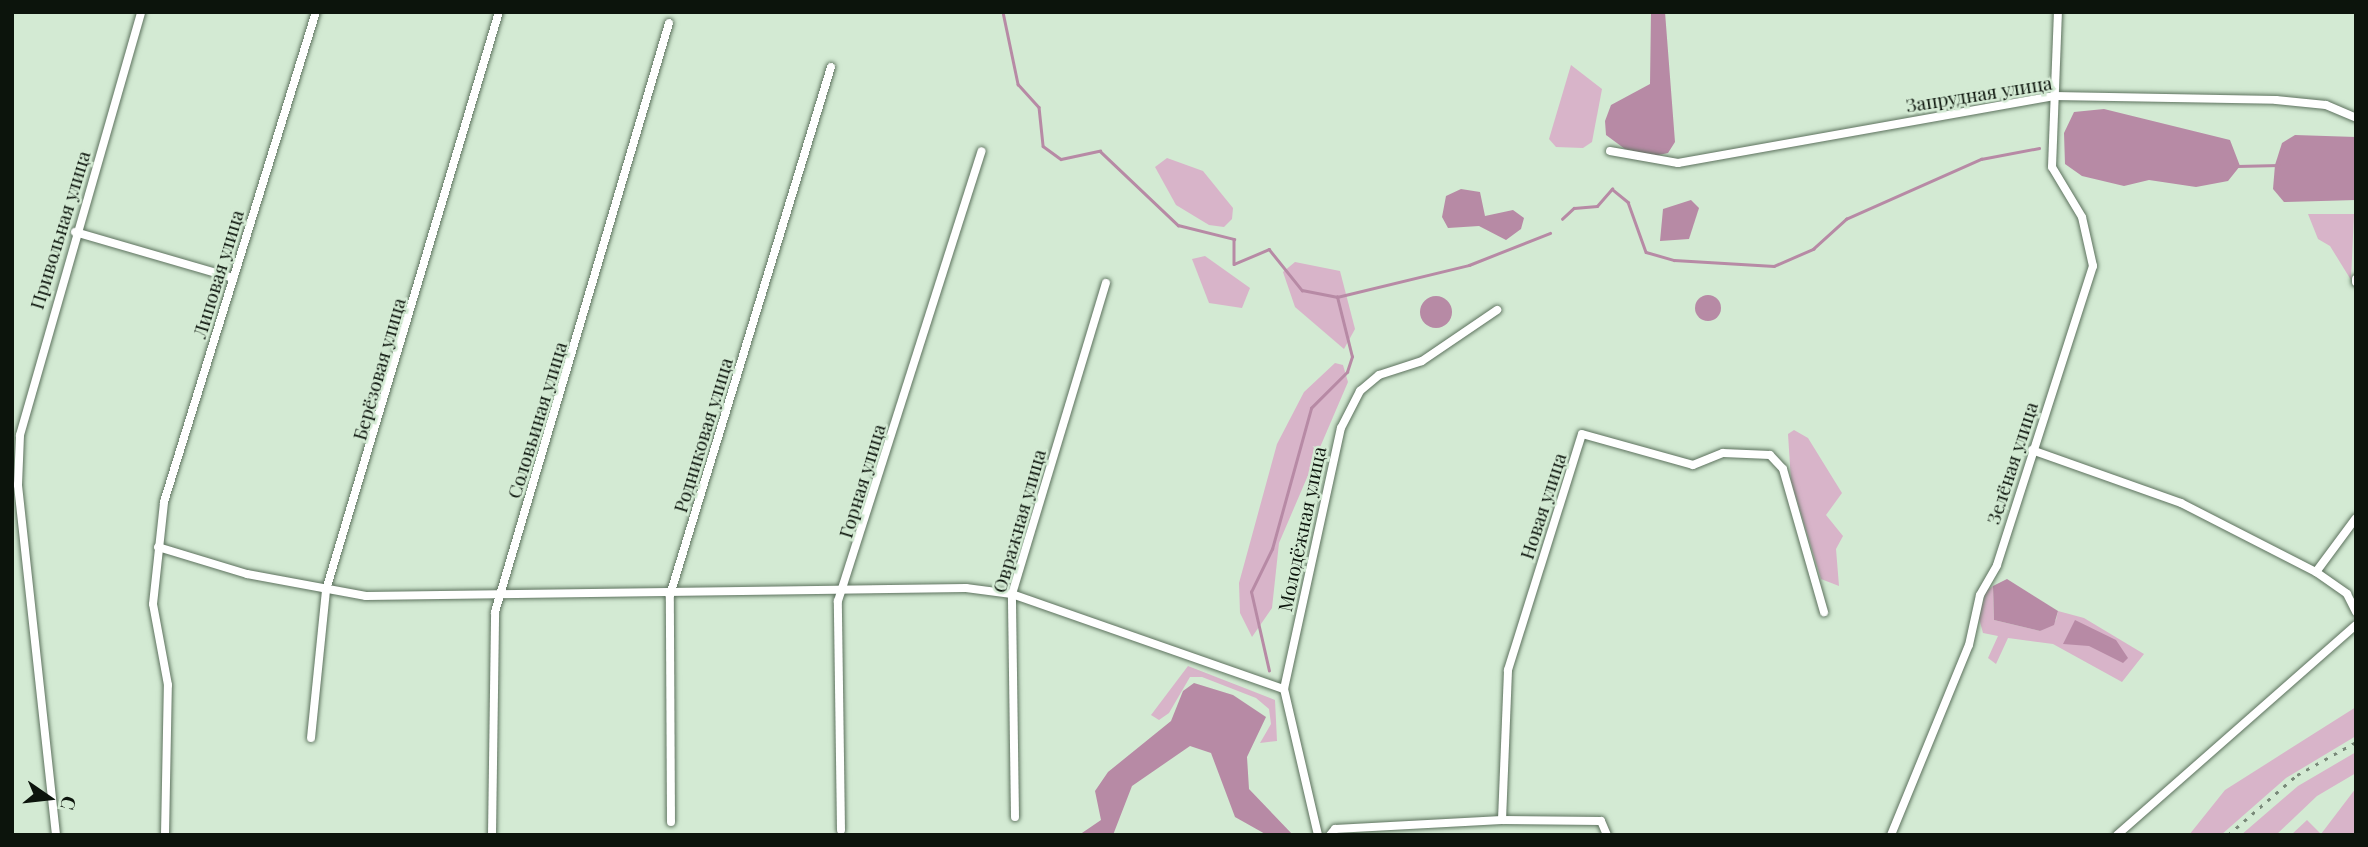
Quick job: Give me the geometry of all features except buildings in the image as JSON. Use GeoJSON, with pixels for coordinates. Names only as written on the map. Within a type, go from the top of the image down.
{"type":"FeatureCollection","features":[{"type":"Feature","properties":{"kind":"street","name":"Привольная улица"},"geometry":{"type":"LineString","coordinates":[[56,835],[18,485],[27,392],[141,12]]}},
{"type":"Feature","properties":{"kind":"street","name":"Липовая улица"},"geometry":{"type":"LineString","coordinates":[[165,835],[168,685],[153,632],[158,547],[174,468],[316,12]]}},
{"type":"Feature","properties":{"kind":"street","name":"Берёзовая улица"},"geometry":{"type":"LineString","coordinates":[[311,738],[326,590],[499,12]]}},
{"type":"Feature","properties":{"kind":"street","name":"Зелёная улица"},"geometry":{"type":"LineString","coordinates":[[1891,835],[1969,645],[1980,595],[1997,565],[2093,266],[2082,217],[2052,167],[2058,12]]}},
{"type":"Feature","properties":{"kind":"street","name":"Соловьиная улица"},"geometry":{"type":"LineString","coordinates":[[492,835],[494,626],[500,597],[669,23]]}},
{"type":"Feature","properties":{"kind":"street","name":"Родниковая улица"},"geometry":{"type":"LineString","coordinates":[[671,822],[670,595],[831,67]]}},
{"type":"Feature","properties":{"kind":"street","name":"Запрудная улица"},"geometry":{"type":"LineString","coordinates":[[1610,151],[1678,163],[2054,96],[2276,100],[2326,105],[2356,118]]}},
{"type":"Feature","properties":{"kind":"street","name":"Горная улица"},"geometry":{"type":"LineString","coordinates":[[841,830],[843,587],[982,151]]}},
{"type":"Feature","properties":{"kind":"street"},"geometry":{"type":"LineString","coordinates":[[75,232],[233,278]]}},
{"type":"Feature","properties":{"kind":"street","name":"Овражная улица"},"geometry":{"type":"LineString","coordinates":[[1016,817],[1012,594],[1106,283]]}},
{"type":"Feature","properties":{"kind":"street","name":"Молодёжная улица"},"geometry":{"type":"LineString","coordinates":[[1318,835],[1284,689],[1324,488],[1341,428],[1360,391],[1379,375],[1445,348],[1497,310]]}},
{"type":"Feature","properties":{"kind":"street","name":"Новая улица"},"geometry":{"type":"LineString","coordinates":[[1502,820],[1508,670],[1582,434],[1693,465],[1723,453],[1770,454],[1783,469],[1824,612]]}},
{"type":"Feature","properties":{"kind":"street"},"geometry":{"type":"LineString","coordinates":[[2032,450],[2181,503],[2316,572],[2347,594],[2356,612]]}},
{"type":"Feature","properties":{"kind":"street"},"geometry":{"type":"LineString","coordinates":[[2316,572],[2356,518]]}},
{"type":"Feature","properties":{"kind":"street"},"geometry":{"type":"LineString","coordinates":[[158,547],[326,590],[500,597],[670,595],[919,585],[1012,594],[1284,689]]}},
{"type":"Feature","properties":{"kind":"street"},"geometry":{"type":"LineString","coordinates":[[2117,835],[2356,625]]}},
{"type":"Feature","properties":{"kind":"street"},"geometry":{"type":"LineString","coordinates":[[1330,835],[1335,829],[1502,820],[1601,821],[1607,835]]}},
{"type":"Feature","properties":{"kind":"shaded area"},"geometry":{"type":"Polygon","coordinates":[[[1651,12],[1665,12],[1675,142],[1668,153],[1654,156],[1625,149],[1606,135],[1605,121],[1611,105],[1650,84],[1651,12]]]}},
{"type":"Feature","properties":{"kind":"shaded area"},"geometry":{"type":"Polygon","coordinates":[[[1571,65],[1602,89],[1592,142],[1583,148],[1556,147],[1549,139],[1571,65]]]}},
{"type":"Feature","properties":{"kind":"shaded area"},"geometry":{"type":"Polygon","coordinates":[[[2104,109],[2230,140],[2240,166],[2228,181],[2196,187],[2149,180],[2124,186],[2082,176],[2065,164],[2064,133],[2074,112],[2104,109]]]}},
{"type":"Feature","properties":{"kind":"shaded area"},"geometry":{"type":"Polygon","coordinates":[[[2295,135],[2356,137],[2356,200],[2284,202],[2273,189],[2275,165],[2282,143],[2295,135]]]}},
{"type":"Feature","properties":{"kind":"shaded area"},"geometry":{"type":"Polygon","coordinates":[[[1167,158],[1203,171],[1233,208],[1232,219],[1224,227],[1209,225],[1176,205],[1155,167],[1167,158]]]}},
{"type":"Feature","properties":{"kind":"shaded area"},"geometry":{"type":"Polygon","coordinates":[[[1461,189],[1480,192],[1485,216],[1513,210],[1524,218],[1521,229],[1506,240],[1479,226],[1448,228],[1442,217],[1446,196],[1461,189]]]}},
{"type":"Feature","properties":{"kind":"shaded area"},"geometry":{"type":"Polygon","coordinates":[[[1691,200],[1699,208],[1689,239],[1660,241],[1663,209],[1691,200]]]}},
{"type":"Feature","properties":{"kind":"shaded area"},"geometry":{"type":"Polygon","coordinates":[[[2308,214],[2354,214],[2351,280],[2330,246],[2318,239],[2308,214]]]}},
{"type":"Feature","properties":{"kind":"shaded area"},"geometry":{"type":"Polygon","coordinates":[[[1205,256],[1250,288],[1242,308],[1209,303],[1192,259],[1205,256]]]}},
{"type":"Feature","properties":{"kind":"shaded area"},"geometry":{"type":"Polygon","coordinates":[[[1295,262],[1340,271],[1355,329],[1344,349],[1295,307],[1283,272],[1295,262]]]}},
{"type":"Feature","properties":{"kind":"shaded area"},"geometry":{"type":"Polygon","coordinates":[[[1708,295],[1717,299],[1721,308],[1717,317],[1708,321],[1699,317],[1695,308],[1699,299],[1708,295]]]}},
{"type":"Feature","properties":{"kind":"shaded area"},"geometry":{"type":"Polygon","coordinates":[[[1436,296],[1447,301],[1452,312],[1447,323],[1436,328],[1425,323],[1420,312],[1425,301],[1436,296]]]}},
{"type":"Feature","properties":{"kind":"shaded area"},"geometry":{"type":"Polygon","coordinates":[[[1335,363],[1343,365],[1348,382],[1279,543],[1272,608],[1252,637],[1240,613],[1239,583],[1277,444],[1304,392],[1335,363]]]}},
{"type":"Feature","properties":{"kind":"shaded area"},"geometry":{"type":"Polygon","coordinates":[[[1794,430],[1808,438],[1842,493],[1826,515],[1843,536],[1836,549],[1839,586],[1821,579],[1791,481],[1788,434],[1794,430]]]}},
{"type":"Feature","properties":{"kind":"shaded area"},"geometry":{"type":"Polygon","coordinates":[[[2007,579],[2058,611],[2054,625],[2040,631],[1994,620],[1993,586],[2007,579]]]}},
{"type":"Feature","properties":{"kind":"shaded area"},"geometry":{"type":"Polygon","coordinates":[[[1993,586],[1994,620],[2040,631],[2056,620],[2058,611],[2084,618],[2144,654],[2122,682],[2053,644],[2008,638],[1996,664],[1988,658],[1998,636],[1983,633],[1979,618],[1986,591],[1993,586]]]}},
{"type":"Feature","properties":{"kind":"shaded area"},"geometry":{"type":"Polygon","coordinates":[[[2075,620],[2116,640],[2128,658],[2123,663],[2089,646],[2063,644],[2075,620]]]}},
{"type":"Feature","properties":{"kind":"shaded area"},"geometry":{"type":"Polygon","coordinates":[[[1188,666],[1275,700],[1277,741],[1260,743],[1271,724],[1269,709],[1256,698],[1202,677],[1190,677],[1169,713],[1159,720],[1151,715],[1188,666]]]}},
{"type":"Feature","properties":{"kind":"shaded area"},"geometry":{"type":"Polygon","coordinates":[[[1194,683],[1233,695],[1266,717],[1247,757],[1249,789],[1293,835],[1267,835],[1235,817],[1211,753],[1190,746],[1132,786],[1113,835],[1079,835],[1101,820],[1095,791],[1108,772],[1171,721],[1183,691],[1194,683]]]}},
{"type":"Feature","properties":{"kind":"shaded area"},"geometry":{"type":"Polygon","coordinates":[[[2356,707],[2356,736],[2286,778],[2221,835],[2189,835],[2225,790],[2356,707]]]}},
{"type":"Feature","properties":{"kind":"shaded area"},"geometry":{"type":"Polygon","coordinates":[[[2356,752],[2356,773],[2317,796],[2276,835],[2241,835],[2298,786],[2356,752]]]}},
{"type":"Feature","properties":{"kind":"shaded area"},"geometry":{"type":"Polygon","coordinates":[[[2356,788],[2356,835],[2291,835],[2307,820],[2321,834],[2356,788]]]}},
{"type":"Feature","properties":{"kind":"waterway"},"geometry":{"type":"LineString","coordinates":[[1003,12],[1018,84],[1039,107],[1043,146],[1061,159],[1100,151],[1178,225],[1234,239],[1234,264],[1269,249],[1302,290],[1337,297],[1469,265],[1550,233]]}},
{"type":"Feature","properties":{"kind":"waterway"},"geometry":{"type":"LineString","coordinates":[[1562,219],[1574,208],[1597,206],[1612,189],[1628,202],[1646,252],[1674,260],[1774,266],[1813,249],[1846,219],[1981,159],[2039,148]]}},
{"type":"Feature","properties":{"kind":"waterway"},"geometry":{"type":"LineString","coordinates":[[2237,166],[2279,165]]}},
{"type":"Feature","properties":{"kind":"waterway"},"geometry":{"type":"LineString","coordinates":[[1269,671],[1251,592],[1272,549],[1311,408],[1347,372],[1352,357],[1337,297]]}},
{"type":"Feature","properties":{"kind":"railway"},"geometry":{"type":"LineString","coordinates":[[2228,835],[2297,775],[2356,742]]}}]}
